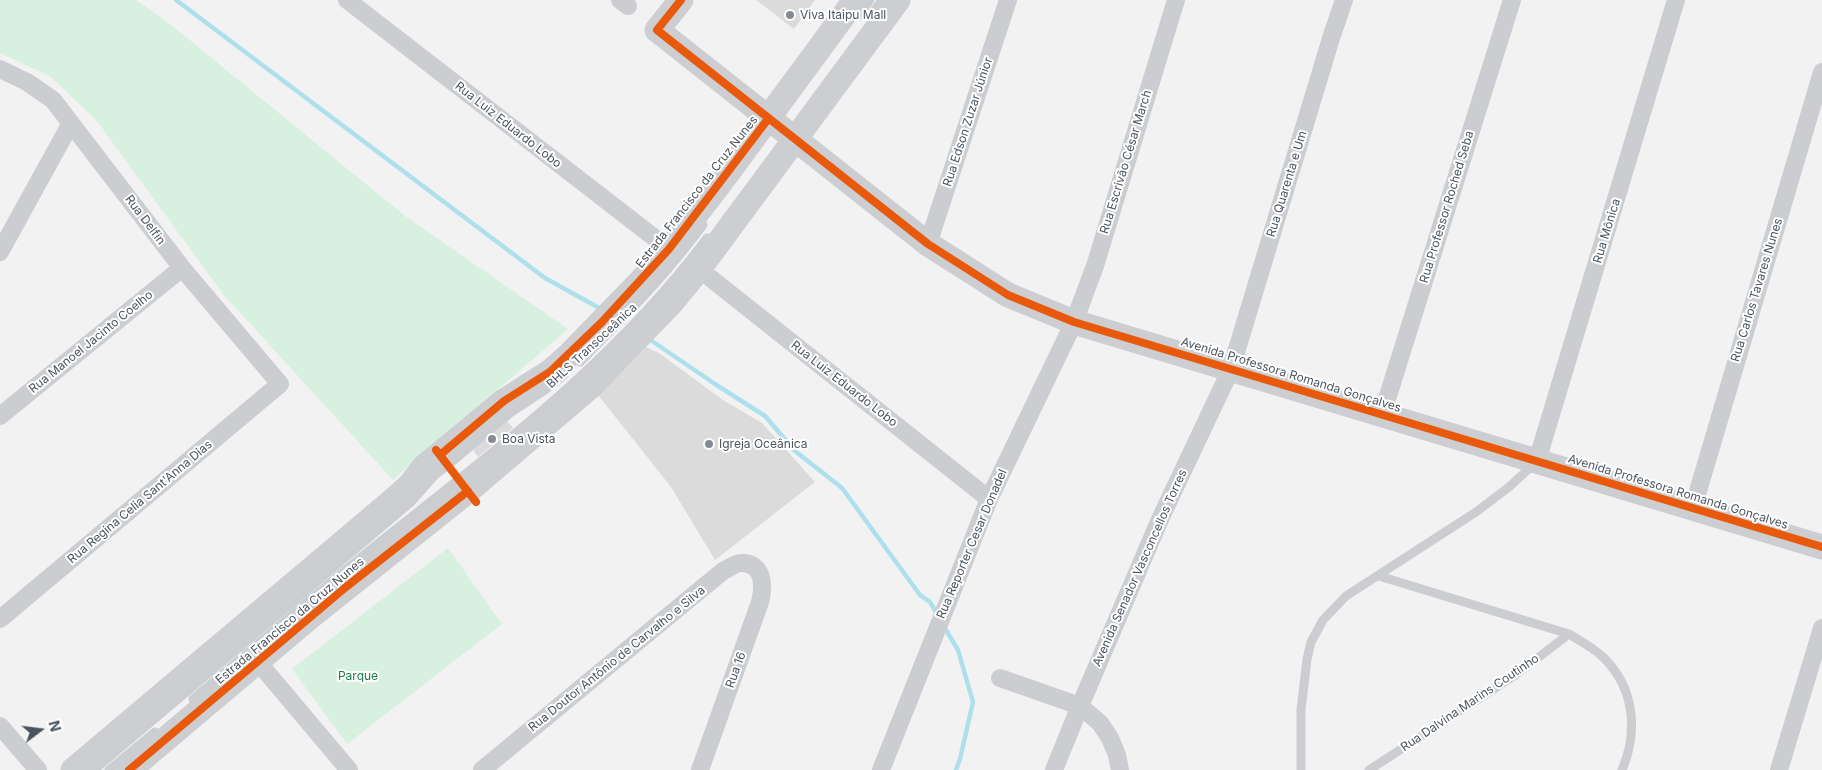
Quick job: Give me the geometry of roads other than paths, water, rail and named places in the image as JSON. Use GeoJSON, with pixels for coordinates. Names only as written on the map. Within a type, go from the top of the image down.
{"type":"FeatureCollection","features":[{"type":"Feature","properties":{"kind":"main road","name":"Avenida Professora Romanda Gonçalves"},"geometry":{"type":"LineString","coordinates":[[681,0],[657,30],[928,244],[1008,295],[1074,322],[1822,547]]}},
{"type":"Feature","properties":{"kind":"main road","name":"Estrada Francisco da Cruz Nunes"},"geometry":{"type":"LineString","coordinates":[[73,770],[391,502],[410,485],[424,467],[504,401],[551,371],[563,360],[602,322],[898,0]]}},
{"type":"Feature","properties":{"kind":"main road","name":"Estrada Francisco da Cruz Nunes"},"geometry":{"type":"LineString","coordinates":[[129,770],[346,587],[538,433],[590,387],[672,302],[699,269],[781,129],[854,12]]}},
{"type":"Feature","properties":{"kind":"street","name":"Rua Luiz Eduardo Lobo"},"geometry":{"type":"LineString","coordinates":[[347,0],[669,249]]}},
{"type":"Feature","properties":{"kind":"street","name":"Rua Edson Zuzar Júnior"},"geometry":{"type":"LineString","coordinates":[[928,244],[1008,0]]}},
{"type":"Feature","properties":{"kind":"street","name":"Rua Escrivão César March"},"geometry":{"type":"LineString","coordinates":[[1074,322],[1095,266],[1176,0]]}},
{"type":"Feature","properties":{"kind":"street","name":"Rua Quarenta e Um"},"geometry":{"type":"LineString","coordinates":[[1231,369],[1344,0]]}},
{"type":"Feature","properties":{"kind":"street","name":"Rua Professor Roched Seba"},"geometry":{"type":"LineString","coordinates":[[1382,415],[1512,0]]}},
{"type":"Feature","properties":{"kind":"street","name":"Rua Mônica"},"geometry":{"type":"LineString","coordinates":[[1537,462],[1676,0]]}},
{"type":"Feature","properties":{"kind":"street","name":"Rua Delfin"},"geometry":{"type":"LineString","coordinates":[[0,68],[27,82],[53,100],[182,268],[280,384]]}},
{"type":"Feature","properties":{"kind":"street","name":"Rua Carlos Tavares Nunes"},"geometry":{"type":"LineString","coordinates":[[1693,508],[1822,72]]}},
{"type":"Feature","properties":{"kind":"street"},"geometry":{"type":"LineString","coordinates":[[0,252],[72,123]]}},
{"type":"Feature","properties":{"kind":"street","name":"Rua Manoel Jacinto Coelho"},"geometry":{"type":"LineString","coordinates":[[0,416],[182,268]]}},
{"type":"Feature","properties":{"kind":"street","name":"Rua Luiz Eduardo Lobo"},"geometry":{"type":"LineString","coordinates":[[699,269],[989,499]]}},
{"type":"Feature","properties":{"kind":"street","name":"Rua Reporter Cesar Donadel"},"geometry":{"type":"LineString","coordinates":[[880,770],[989,499],[1074,322]]}},
{"type":"Feature","properties":{"kind":"street","name":"Avenida Senador Vasconcellos Torres"},"geometry":{"type":"LineString","coordinates":[[1054,770],[1161,517],[1231,369]]}},
{"type":"Feature","properties":{"kind":"street","name":"Rua Regina Celia Sant'Anna Dias"},"geometry":{"type":"LineString","coordinates":[[0,619],[280,384]]}},
{"type":"Feature","properties":{"kind":"street","name":"Rua Doutor Antônio de Carvalho e Silva"},"geometry":{"type":"LineString","coordinates":[[482,770],[723,572],[740,563],[758,570]]}},
{"type":"Feature","properties":{"kind":"street","name":"Rua 16"},"geometry":{"type":"LineString","coordinates":[[700,770],[760,602],[763,580],[758,570]]}},
{"type":"Feature","properties":{"kind":"street"},"geometry":{"type":"LineString","coordinates":[[1779,770],[1822,628]]}},
{"type":"Feature","properties":{"kind":"street"},"geometry":{"type":"LineString","coordinates":[[258,662],[349,770]]}},
{"type":"Feature","properties":{"kind":"street"},"geometry":{"type":"LineString","coordinates":[[1000,678],[1080,706],[1100,723],[1110,738],[1117,755],[1120,770]]}},
{"type":"Feature","properties":{"kind":"street"},"geometry":{"type":"LineString","coordinates":[[0,726],[38,770]]}},
{"type":"Feature","properties":{"kind":"lane"},"geometry":{"type":"LineString","coordinates":[[854,12],[870,0]]}},
{"type":"Feature","properties":{"kind":"lane"},"geometry":{"type":"LineString","coordinates":[[866,22],[882,0]]}},
{"type":"Feature","properties":{"kind":"lane","name":"BHLS Transoceânica"},"geometry":{"type":"LineString","coordinates":[[94,770],[411,502],[435,475],[510,413],[551,386],[574,367],[636,307],[680,256],[708,219]]}},
{"type":"Feature","properties":{"kind":"lane","name":"BHLS Transoceânica"},"geometry":{"type":"LineString","coordinates":[[188,704],[263,638],[562,394],[641,315],[679,273],[715,227]]}},
{"type":"Feature","properties":{"kind":"lane"},"geometry":{"type":"LineString","coordinates":[[1301,770],[1301,710],[1307,660],[1312,642],[1322,620],[1346,596],[1476,512],[1537,462]]}},
{"type":"Feature","properties":{"kind":"lane"},"geometry":{"type":"LineString","coordinates":[[1379,576],[1569,634],[1605,658],[1626,691],[1631,712],[1632,733],[1622,770]]}},
{"type":"Feature","properties":{"kind":"lane","name":"Rua Dalvina Marins Coutinho"},"geometry":{"type":"LineString","coordinates":[[1369,770],[1514,676],[1569,634]]}},
{"type":"Feature","properties":{"kind":"lane"},"geometry":{"type":"LineString","coordinates":[[109,770],[159,728]]}},
{"type":"Feature","properties":{"kind":"waterway"},"geometry":{"type":"LineString","coordinates":[[176,0],[545,278],[601,309]]}},
{"type":"Feature","properties":{"kind":"waterway"},"geometry":{"type":"LineString","coordinates":[[652,341],[765,416],[795,451],[842,488],[920,595],[930,602],[937,614]]}},
{"type":"Feature","properties":{"kind":"waterway"},"geometry":{"type":"LineString","coordinates":[[943,625],[958,650],[973,702],[956,770]]}},
{"type":"Feature","properties":{"kind":"place","name":"Viva Itaipu Mall"},"geometry":{"type":"Point","coordinates":[790,15]}},
{"type":"Feature","properties":{"kind":"place","name":"Boa Vista"},"geometry":{"type":"Point","coordinates":[492,439]}},
{"type":"Feature","properties":{"kind":"place","name":"Igreja Oceânica"},"geometry":{"type":"Point","coordinates":[709,444]}},
{"type":"Feature","properties":{"kind":"park label","name":"Parque"},"geometry":{"type":"Point","coordinates":[358,676]}}]}
